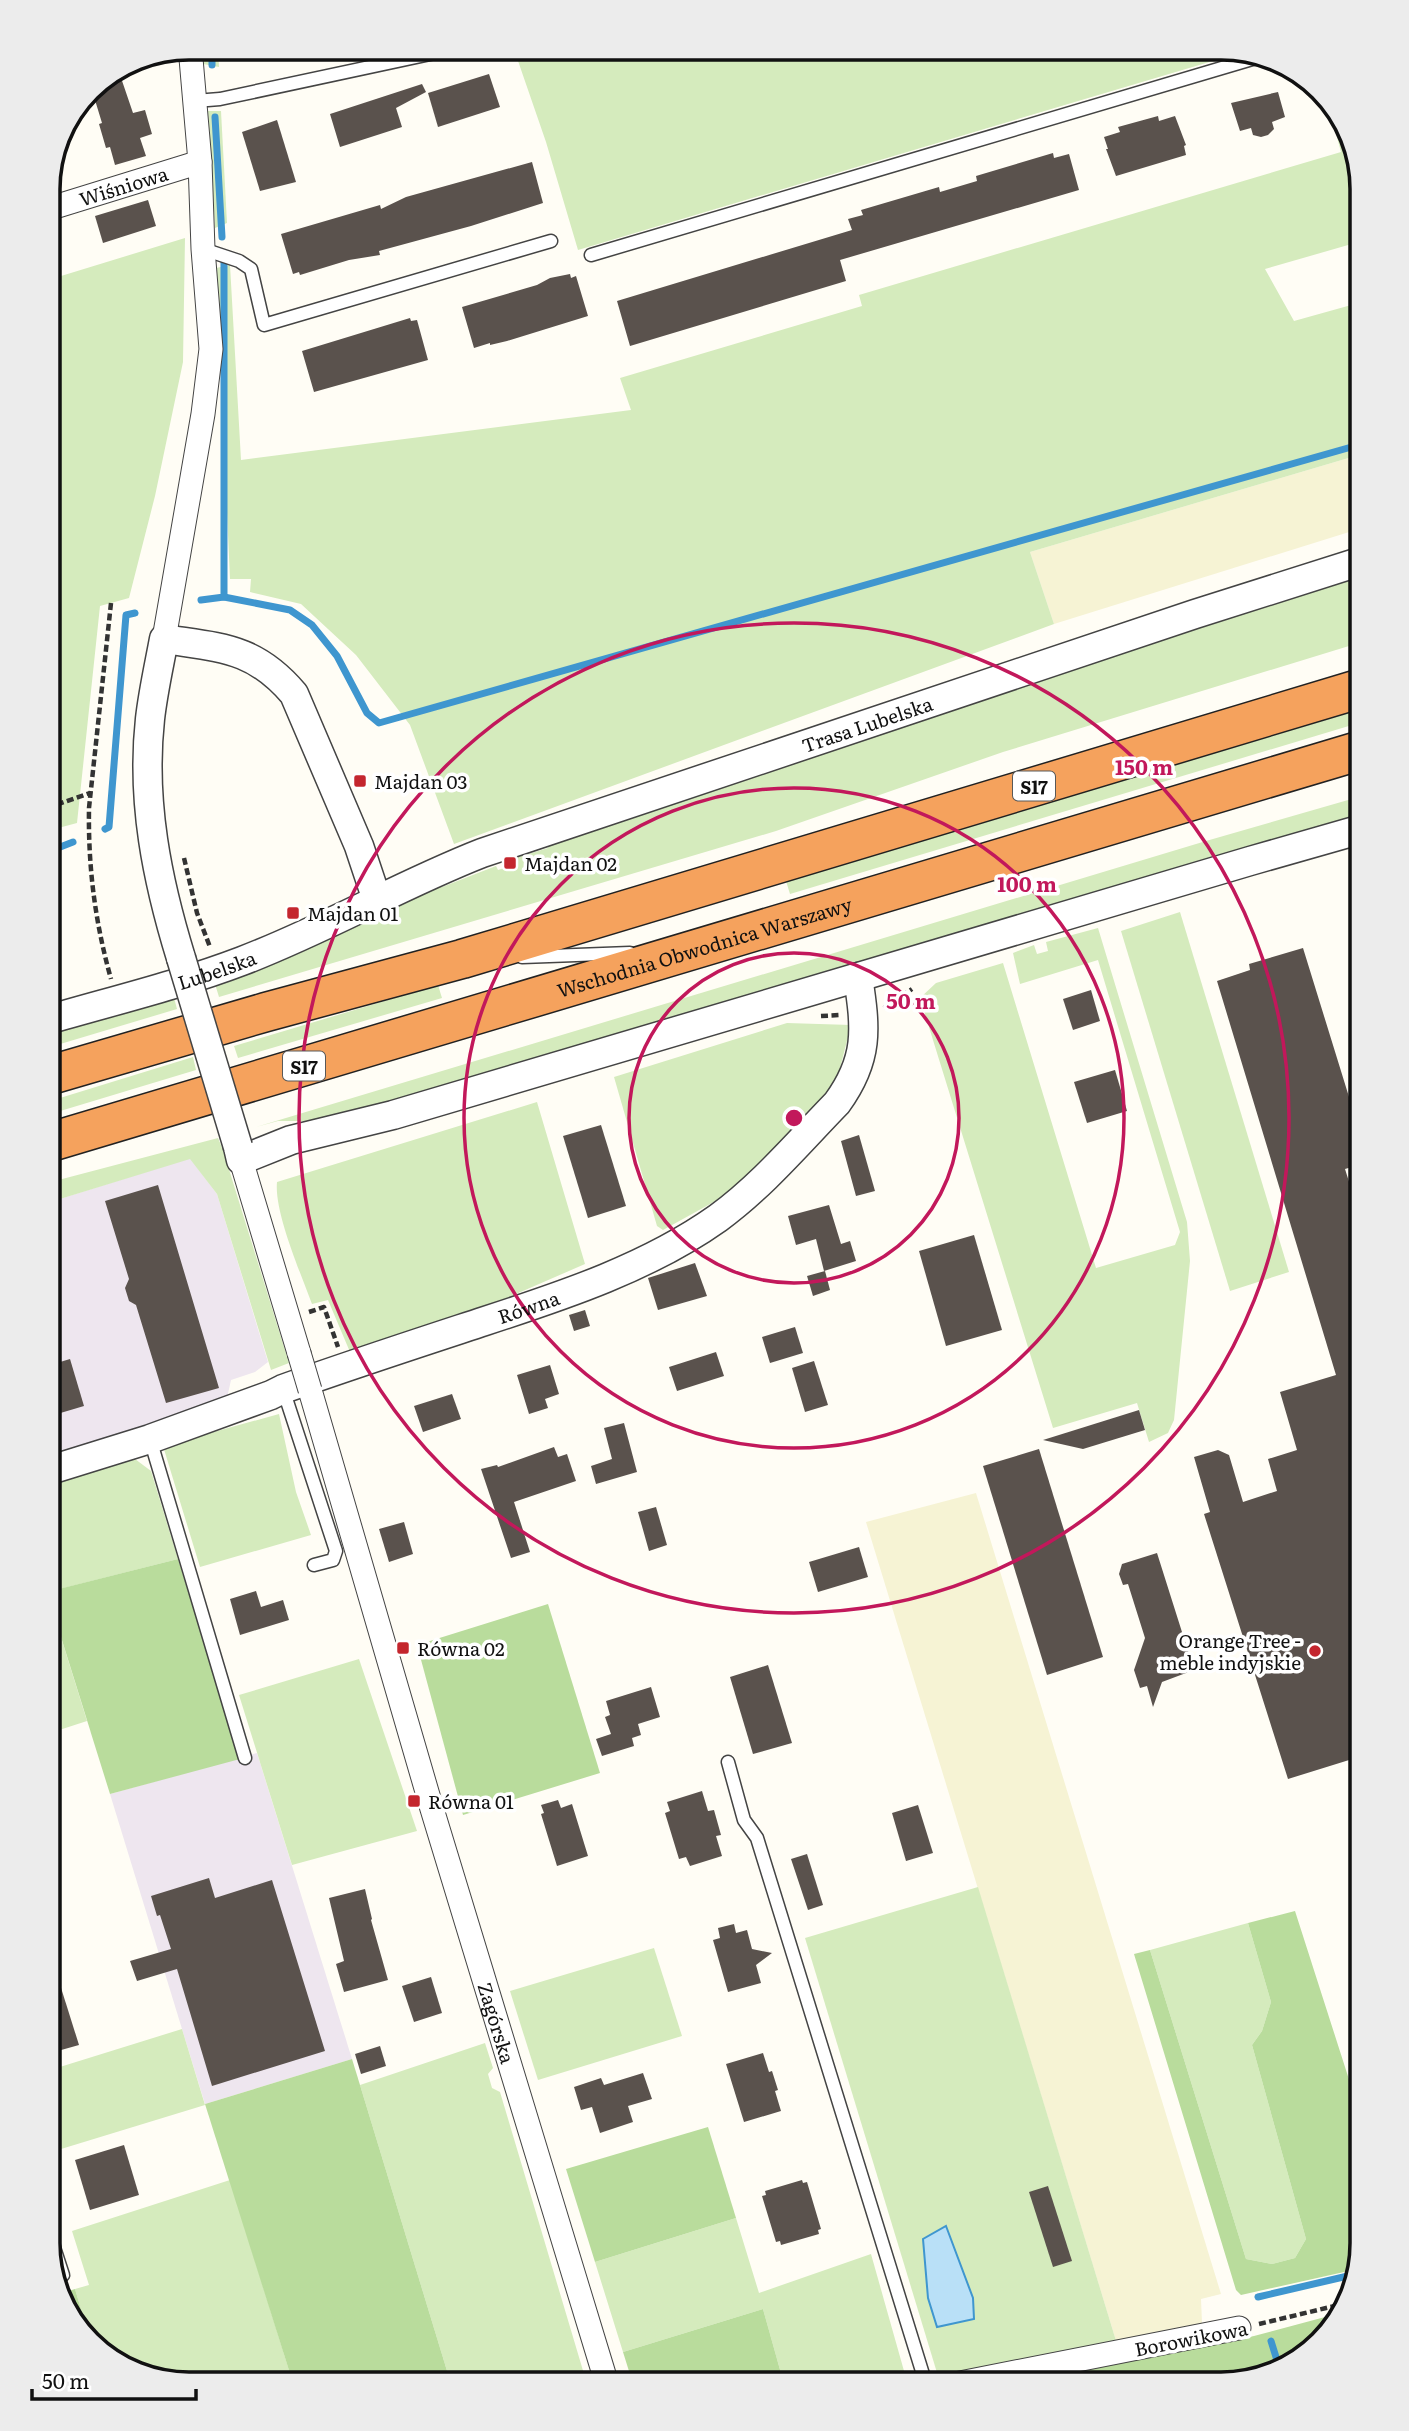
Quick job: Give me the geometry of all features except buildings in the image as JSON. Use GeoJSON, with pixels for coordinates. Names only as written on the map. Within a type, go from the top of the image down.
{"type":"FeatureCollection","features":[{"type":"Feature","properties":{"kind":"highway","name":"S17"},"geometry":{"type":"LineString","coordinates":[[60,1072],[266,1012],[462,959],[1350,692]]}},
{"type":"Feature","properties":{"kind":"highway","name":"Wschodnia Obwodnica Warszawy"},"geometry":{"type":"LineString","coordinates":[[60,1139],[1350,754]]}},
{"type":"Feature","properties":{"kind":"street"},"geometry":{"type":"LineString","coordinates":[[191,60],[211,349],[203,414],[150,719],[148,799],[158,876],[239,1154],[406,1111],[1236,864],[1350,833]]}},
{"type":"Feature","properties":{"kind":"street","name":"Wiśniowa"},"geometry":{"type":"LineString","coordinates":[[60,205],[200,162]]}},
{"type":"Feature","properties":{"kind":"street","name":"Trasa Lubelska"},"geometry":{"type":"LineString","coordinates":[[377,901],[441,869],[482,853],[1195,614],[1350,565]]}},
{"type":"Feature","properties":{"kind":"street"},"geometry":{"type":"LineString","coordinates":[[164,639],[247,655],[278,675],[294,694],[359,846],[377,901]]}},
{"type":"Feature","properties":{"kind":"street","name":"Lubelska"},"geometry":{"type":"LineString","coordinates":[[60,1016],[241,962],[377,901]]}},
{"type":"Feature","properties":{"kind":"street","name":"Równa"},"geometry":{"type":"LineString","coordinates":[[60,1467],[150,1439],[271,1395],[297,1390],[560,1296],[617,1273],[718,1218],[774,1168],[837,1103],[848,1088],[862,1055],[865,1036],[858,977]]}},
{"type":"Feature","properties":{"kind":"street","name":"Zagórska"},"geometry":{"type":"LineString","coordinates":[[239,1154],[299,1353],[297,1390],[389,1661],[603,2371]]}},
{"type":"Feature","properties":{"kind":"street","name":"Borowikowa"},"geometry":{"type":"LineString","coordinates":[[1017,2372],[1239,2328]]}},
{"type":"Feature","properties":{"kind":"lane"},"geometry":{"type":"LineString","coordinates":[[195,101],[220,99],[402,60]]}},
{"type":"Feature","properties":{"kind":"lane"},"geometry":{"type":"LineString","coordinates":[[591,255],[1243,62]]}},
{"type":"Feature","properties":{"kind":"lane"},"geometry":{"type":"LineString","coordinates":[[203,249],[239,261],[251,269],[264,325],[551,242]]}},
{"type":"Feature","properties":{"kind":"lane"},"geometry":{"type":"LineString","coordinates":[[462,959],[690,951]]}},
{"type":"Feature","properties":{"kind":"lane"},"geometry":{"type":"LineString","coordinates":[[297,1390],[336,1551],[333,1560],[314,1565]]}},
{"type":"Feature","properties":{"kind":"lane"},"geometry":{"type":"LineString","coordinates":[[150,1439],[246,1758]]}},
{"type":"Feature","properties":{"kind":"lane"},"geometry":{"type":"LineString","coordinates":[[728,1762],[744,1820],[757,1838],[922,2372]]}},
{"type":"Feature","properties":{"kind":"path"},"geometry":{"type":"LineString","coordinates":[[111,603],[90,793],[89,841],[92,891],[98,928],[117,1000]]}},
{"type":"Feature","properties":{"kind":"path"},"geometry":{"type":"LineString","coordinates":[[60,803],[90,793]]}},
{"type":"Feature","properties":{"kind":"path"},"geometry":{"type":"LineString","coordinates":[[197,913],[213,954]]}},
{"type":"Feature","properties":{"kind":"path"},"geometry":{"type":"LineString","coordinates":[[819,1016],[864,1016]]}},
{"type":"Feature","properties":{"kind":"path"},"geometry":{"type":"LineString","coordinates":[[314,1310],[324,1307],[336,1342]]}},
{"type":"Feature","properties":{"kind":"path","name":"Borowikowa"},"geometry":{"type":"LineString","coordinates":[[1239,2328],[1332,2306]]}},
{"type":"Feature","properties":{"kind":"shaded area"},"geometry":{"type":"Polygon","coordinates":[[[1350,458],[1350,532],[1054,624],[1030,552],[1350,458]]]}},
{"type":"Feature","properties":{"kind":"shaded area"},"geometry":{"type":"Polygon","coordinates":[[[190,1158],[217,1194],[268,1362],[255,1372],[231,1380],[227,1398],[60,1455],[60,1199],[190,1158]]]}},
{"type":"Feature","properties":{"kind":"shaded area"},"geometry":{"type":"Polygon","coordinates":[[[976,1493],[1221,2294],[1201,2299],[1202,2323],[1117,2344],[866,1522],[976,1493]]]}},
{"type":"Feature","properties":{"kind":"shaded area"},"geometry":{"type":"Polygon","coordinates":[[[257,1753],[352,2059],[205,2104],[110,1794],[257,1753]]]}},
{"type":"Feature","properties":{"kind":"green space"},"geometry":{"type":"Polygon","coordinates":[[[197,60],[219,60],[219,67],[198,63],[197,60]]]}},
{"type":"Feature","properties":{"kind":"green space"},"geometry":{"type":"Polygon","coordinates":[[[518,60],[1216,60],[578,250],[546,142],[518,60]]]}},
{"type":"Feature","properties":{"kind":"green space"},"geometry":{"type":"Polygon","coordinates":[[[208,111],[221,111],[227,223],[215,228],[208,111]]]}},
{"type":"Feature","properties":{"kind":"green space"},"geometry":{"type":"Polygon","coordinates":[[[1335,129],[1343,147],[1348,172],[1350,244],[1265,269],[1294,321],[1350,305],[1350,458],[1030,552],[1054,624],[454,844],[410,725],[356,655],[301,604],[250,592],[251,579],[230,579],[216,268],[230,265],[241,460],[631,410],[620,378],[862,306],[859,295],[1341,152],[1335,129]]]}},
{"type":"Feature","properties":{"kind":"green space"},"geometry":{"type":"Polygon","coordinates":[[[185,238],[183,362],[155,496],[129,598],[100,606],[77,823],[60,828],[60,276],[185,238]]]}},
{"type":"Feature","properties":{"kind":"green space"},"geometry":{"type":"Polygon","coordinates":[[[1350,576],[1350,646],[1003,752],[776,831],[219,997],[215,984],[439,881],[442,887],[496,866],[498,870],[516,864],[515,858],[548,848],[546,842],[1350,576]]]}},
{"type":"Feature","properties":{"kind":"green space"},"geometry":{"type":"Polygon","coordinates":[[[1350,713],[1350,726],[790,894],[786,881],[1350,713]]]}},
{"type":"Feature","properties":{"kind":"green space"},"geometry":{"type":"Polygon","coordinates":[[[1350,799],[1350,823],[389,1102],[313,1121],[278,1121],[256,1127],[1350,799]]]}},
{"type":"Feature","properties":{"kind":"green space"},"geometry":{"type":"Polygon","coordinates":[[[1180,912],[1289,1272],[1230,1291],[1121,931],[1180,912]]]}},
{"type":"Feature","properties":{"kind":"green space"},"geometry":{"type":"Polygon","coordinates":[[[1098,928],[1187,1222],[1190,1261],[1174,1420],[1168,1433],[1149,1442],[1137,1403],[1053,1428],[920,998],[936,983],[1003,963],[1096,1268],[1175,1245],[1180,1232],[1098,960],[1020,984],[1013,953],[1034,945],[1037,954],[1048,951],[1046,942],[1098,928]]]}},
{"type":"Feature","properties":{"kind":"green space"},"geometry":{"type":"Polygon","coordinates":[[[438,985],[442,998],[238,1058],[234,1046],[438,985]]]}},
{"type":"Feature","properties":{"kind":"green space"},"geometry":{"type":"Polygon","coordinates":[[[173,994],[177,1009],[60,1044],[60,1027],[173,994]]]}},
{"type":"Feature","properties":{"kind":"green space"},"geometry":{"type":"Polygon","coordinates":[[[787,1023],[851,1025],[837,1080],[784,1141],[730,1193],[663,1230],[657,1226],[614,1077],[787,1023]]]}},
{"type":"Feature","properties":{"kind":"green space"},"geometry":{"type":"Polygon","coordinates":[[[193,1057],[196,1070],[60,1111],[60,1098],[193,1057]]]}},
{"type":"Feature","properties":{"kind":"green space"},"geometry":{"type":"Polygon","coordinates":[[[537,1102],[585,1264],[461,1318],[350,1352],[328,1300],[312,1304],[284,1226],[277,1182],[537,1102]]]}},
{"type":"Feature","properties":{"kind":"green space"},"geometry":{"type":"Polygon","coordinates":[[[218,1138],[289,1363],[271,1370],[217,1194],[190,1159],[60,1199],[60,1180],[218,1138]]]}},
{"type":"Feature","properties":{"kind":"green space"},"geometry":{"type":"Polygon","coordinates":[[[279,1414],[296,1492],[311,1535],[200,1567],[163,1446],[279,1414]]]}},
{"type":"Feature","properties":{"kind":"green space"},"geometry":{"type":"Polygon","coordinates":[[[131,1456],[151,1471],[178,1559],[60,1589],[60,1477],[131,1456]]]}},
{"type":"Feature","properties":{"kind":"green space"},"geometry":{"type":"Polygon","coordinates":[[[178,1559],[240,1759],[110,1794],[60,1634],[60,1589],[178,1559]]]}},
{"type":"Feature","properties":{"kind":"green space"},"geometry":{"type":"Polygon","coordinates":[[[548,1604],[600,1773],[463,1815],[417,1645],[548,1604]]]}},
{"type":"Feature","properties":{"kind":"green space"},"geometry":{"type":"Polygon","coordinates":[[[60,1634],[87,1721],[60,1730],[60,1634]]]}},
{"type":"Feature","properties":{"kind":"green space"},"geometry":{"type":"Polygon","coordinates":[[[359,1659],[417,1831],[292,1865],[239,1695],[359,1659]]]}},
{"type":"Feature","properties":{"kind":"green space"},"geometry":{"type":"Polygon","coordinates":[[[978,1887],[1117,2344],[962,2372],[937,2372],[805,1938],[978,1887]]]}},
{"type":"Feature","properties":{"kind":"green space"},"geometry":{"type":"Polygon","coordinates":[[[1295,1911],[1350,2083],[1350,2242],[1346,2272],[1241,2295],[1236,2290],[1134,1954],[1150,1950],[1246,2259],[1272,2264],[1295,2258],[1306,2239],[1252,2045],[1262,2031],[1271,2002],[1248,1923],[1295,1911]]]}},
{"type":"Feature","properties":{"kind":"green space"},"geometry":{"type":"Polygon","coordinates":[[[1248,1923],[1271,2002],[1262,2031],[1252,2045],[1306,2239],[1295,2258],[1272,2264],[1246,2259],[1150,1950],[1248,1923]]]}},
{"type":"Feature","properties":{"kind":"green space"},"geometry":{"type":"Polygon","coordinates":[[[654,1948],[682,2036],[538,2080],[510,1991],[654,1948]]]}},
{"type":"Feature","properties":{"kind":"green space"},"geometry":{"type":"Polygon","coordinates":[[[182,2029],[205,2105],[60,2149],[60,2067],[182,2029]]]}},
{"type":"Feature","properties":{"kind":"green space"},"geometry":{"type":"Polygon","coordinates":[[[485,2043],[493,2068],[488,2074],[492,2088],[500,2092],[583,2371],[447,2371],[360,2085],[485,2043]]]}},
{"type":"Feature","properties":{"kind":"green space"},"geometry":{"type":"Polygon","coordinates":[[[352,2059],[447,2371],[289,2371],[205,2104],[352,2059]]]}},
{"type":"Feature","properties":{"kind":"green space"},"geometry":{"type":"Polygon","coordinates":[[[708,2127],[736,2218],[595,2262],[566,2169],[708,2127]]]}},
{"type":"Feature","properties":{"kind":"green space"},"geometry":{"type":"Polygon","coordinates":[[[230,2180],[289,2371],[163,2369],[147,2365],[117,2350],[83,2317],[75,2289],[89,2285],[72,2231],[230,2180]]]}},
{"type":"Feature","properties":{"kind":"green space"},"geometry":{"type":"Polygon","coordinates":[[[736,2218],[759,2293],[871,2254],[904,2372],[781,2372],[763,2309],[623,2352],[595,2262],[736,2218]]]}},
{"type":"Feature","properties":{"kind":"green space"},"geometry":{"type":"Polygon","coordinates":[[[75,2289],[83,2317],[73,2300],[69,2291],[75,2289]]]}},
{"type":"Feature","properties":{"kind":"green space"},"geometry":{"type":"Polygon","coordinates":[[[763,2309],[781,2372],[629,2371],[623,2352],[763,2309]]]}},
{"type":"Feature","properties":{"kind":"green space"},"geometry":{"type":"Polygon","coordinates":[[[1326,2317],[1292,2350],[1262,2365],[1246,2369],[1220,2372],[1078,2372],[1254,2336],[1326,2317]]]}},
{"type":"Feature","properties":{"kind":"water"},"geometry":{"type":"Polygon","coordinates":[[[946,2226],[973,2298],[974,2319],[937,2327],[928,2298],[923,2239],[946,2226]]]}},
{"type":"Feature","properties":{"kind":"waterway"},"geometry":{"type":"LineString","coordinates":[[212,60],[212,65]]}},
{"type":"Feature","properties":{"kind":"waterway"},"geometry":{"type":"LineString","coordinates":[[215,117],[222,237]]}},
{"type":"Feature","properties":{"kind":"waterway"},"geometry":{"type":"LineString","coordinates":[[201,600],[224,597],[224,256]]}},
{"type":"Feature","properties":{"kind":"waterway"},"geometry":{"type":"LineString","coordinates":[[224,597],[290,610],[312,625],[337,656],[367,713],[379,723],[1350,447]]}},
{"type":"Feature","properties":{"kind":"waterway"},"geometry":{"type":"LineString","coordinates":[[105,829],[109,827],[126,615],[135,613]]}},
{"type":"Feature","properties":{"kind":"waterway"},"geometry":{"type":"LineString","coordinates":[[60,847],[73,842]]}},
{"type":"Feature","properties":{"kind":"waterway"},"geometry":{"type":"LineString","coordinates":[[1258,2297],[1345,2277]]}},
{"type":"Feature","properties":{"kind":"waterway"},"geometry":{"type":"LineString","coordinates":[[1271,2341],[1276,2359]]}},
{"type":"Feature","properties":{"kind":"place","name":"Majdan 03"},"geometry":{"type":"Point","coordinates":[360,781]}},
{"type":"Feature","properties":{"kind":"place","name":"Majdan 02"},"geometry":{"type":"Point","coordinates":[510,863]}},
{"type":"Feature","properties":{"kind":"place","name":"Majdan 01"},"geometry":{"type":"Point","coordinates":[293,913]}},
{"type":"Feature","properties":{"kind":"place","name":"Równa 02"},"geometry":{"type":"Point","coordinates":[403,1648]}},
{"type":"Feature","properties":{"kind":"place","name":"Orange Tree - meble indyjskie"},"geometry":{"type":"Point","coordinates":[1315,1651]}},
{"type":"Feature","properties":{"kind":"place","name":"Równa 01"},"geometry":{"type":"Point","coordinates":[414,1801]}}]}
